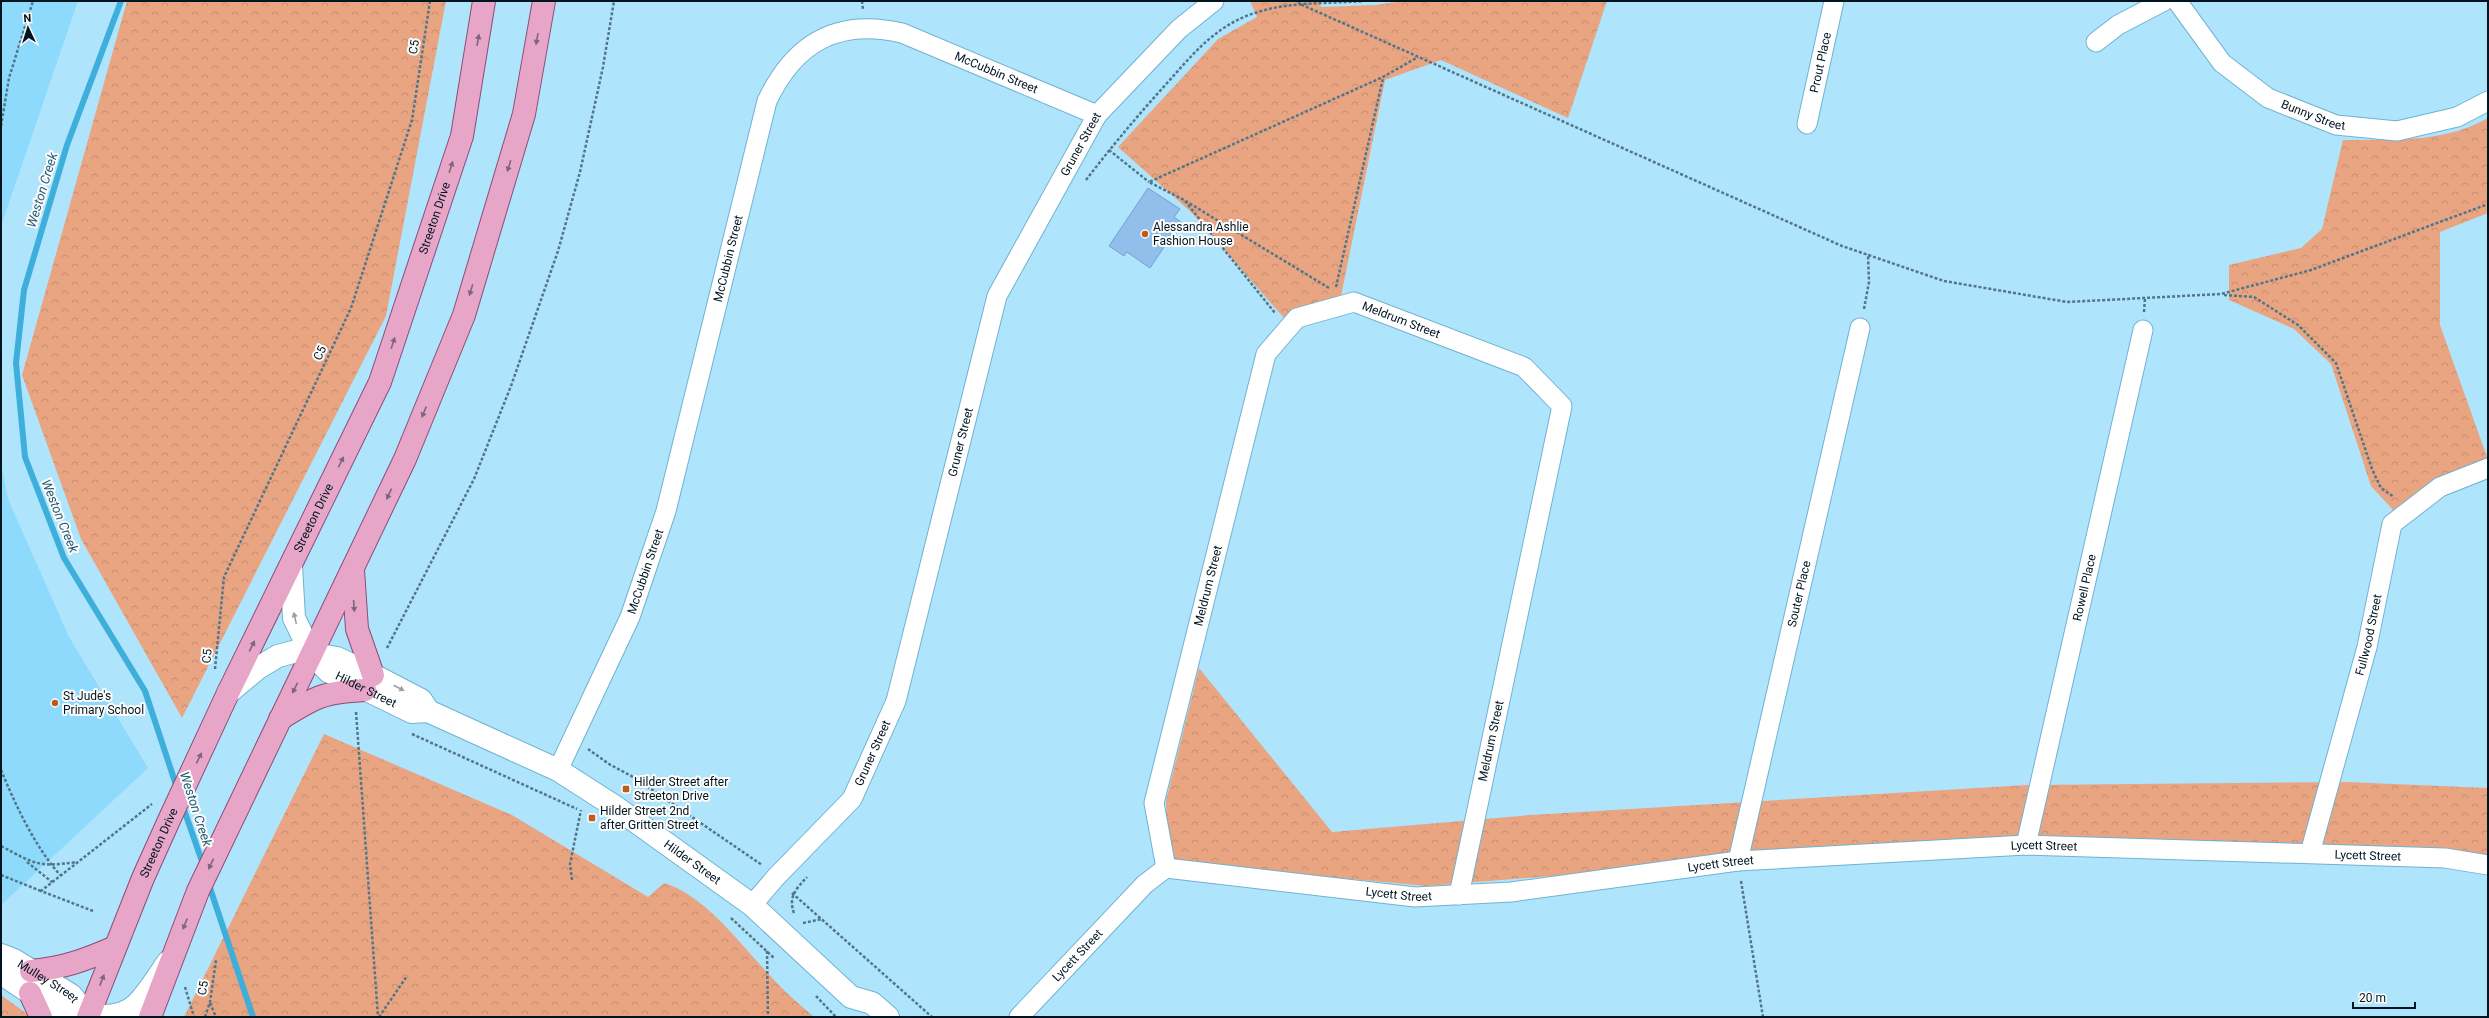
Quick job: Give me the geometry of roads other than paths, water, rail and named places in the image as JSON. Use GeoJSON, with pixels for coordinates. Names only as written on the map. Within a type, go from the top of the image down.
{"type":"FeatureCollection","features":[{"type":"Feature","properties":{"kind":"main road","name":"Streeton Drive"},"geometry":{"type":"LineString","coordinates":[[88,1017],[115,947],[170,818],[213,730],[228,693],[380,382],[462,136],[484,1]]}},
{"type":"Feature","properties":{"kind":"main road"},"geometry":{"type":"LineString","coordinates":[[150,1017],[198,891],[405,459],[464,315],[524,114],[544,1]]}},
{"type":"Feature","properties":{"kind":"main road"},"geometry":{"type":"LineString","coordinates":[[279,720],[312,699],[327,693],[365,691],[357,629],[353,567]]}},
{"type":"Feature","properties":{"kind":"main road"},"geometry":{"type":"LineString","coordinates":[[31,971],[58,969],[82,962],[115,947]]}},
{"type":"Feature","properties":{"kind":"main road"},"geometry":{"type":"LineString","coordinates":[[30,994],[41,1017]]}},
{"type":"Feature","properties":{"kind":"street","name":"Gruner Street"},"geometry":{"type":"LineString","coordinates":[[752,905],[776,877],[852,799],[896,701],[997,296],[1097,115],[1179,29],[1214,1]]}},
{"type":"Feature","properties":{"kind":"street","name":"Prout Place"},"geometry":{"type":"LineString","coordinates":[[1807,124],[1834,1]]}},
{"type":"Feature","properties":{"kind":"street"},"geometry":{"type":"LineString","coordinates":[[2096,42],[2118,25],[2164,1]]}},
{"type":"Feature","properties":{"kind":"street","name":"Bunny Street"},"geometry":{"type":"LineString","coordinates":[[2177,1],[2222,63],[2268,98],[2336,125],[2397,131],[2457,117],[2488,101]]}},
{"type":"Feature","properties":{"kind":"street","name":"McCubbin Street"},"geometry":{"type":"LineString","coordinates":[[558,770],[630,617],[666,511],[767,101],[778,78],[787,66],[802,52],[824,38],[842,31],[865,27],[882,28],[902,33],[1097,115]]}},
{"type":"Feature","properties":{"kind":"street","name":"Meldrum Street"},"geometry":{"type":"LineString","coordinates":[[1166,868],[1154,803],[1266,354],[1297,318],[1354,302],[1524,367],[1562,406],[1459,895]]}},
{"type":"Feature","properties":{"kind":"street","name":"Souter Place"},"geometry":{"type":"LineString","coordinates":[[1738,861],[1860,328]]}},
{"type":"Feature","properties":{"kind":"street","name":"Rowell Place"},"geometry":{"type":"LineString","coordinates":[[2026,845],[2143,330]]}},
{"type":"Feature","properties":{"kind":"street","name":"Fullwood Street"},"geometry":{"type":"LineString","coordinates":[[2310,853],[2367,647],[2392,524],[2440,487],[2488,468]]}},
{"type":"Feature","properties":{"kind":"street"},"geometry":{"type":"LineString","coordinates":[[291,566],[294,618],[312,653]]}},
{"type":"Feature","properties":{"kind":"street","name":"Hilder Street"},"geometry":{"type":"LineString","coordinates":[[228,693],[258,668],[278,656],[297,651],[337,658],[365,691],[421,700],[428,711],[558,770],[614,806],[752,905],[854,1007],[872,1003],[888,1017]]}},
{"type":"Feature","properties":{"kind":"street","name":"Lycett Street"},"geometry":{"type":"LineString","coordinates":[[1020,1017],[1145,884],[1166,868],[1415,897],[1511,892],[1738,861],[2026,845],[2445,858],[2488,865]]}},
{"type":"Feature","properties":{"kind":"street","name":"Mulley Street"},"geometry":{"type":"LineString","coordinates":[[1,955],[14,960],[71,995],[88,1017]]}},
{"type":"Feature","properties":{"kind":"street","name":"Mulley Street"},"geometry":{"type":"LineString","coordinates":[[1,973],[30,994],[60,1009],[88,1017],[123,1013],[136,1005],[172,956]]}},
{"type":"Feature","properties":{"kind":"waterway","name":"Weston Creek"},"geometry":{"type":"LineString","coordinates":[[121,1],[67,145],[24,290],[16,363],[25,457],[64,558],[145,691],[177,788]]}},
{"type":"Feature","properties":{"kind":"waterway","name":"Weston Creek"},"geometry":{"type":"LineString","coordinates":[[182,804],[204,867]]}},
{"type":"Feature","properties":{"kind":"waterway","name":"Weston Creek"},"geometry":{"type":"LineString","coordinates":[[208,882],[253,1017]]}},
{"type":"Feature","properties":{"kind":"place","name":"Alessandra Ashlie Fashion House"},"geometry":{"type":"Point","coordinates":[1145,234]}},
{"type":"Feature","properties":{"kind":"place","name":"St Jude's Primary School"},"geometry":{"type":"Point","coordinates":[55,703]}},
{"type":"Feature","properties":{"kind":"place","name":"Hilder Street after Streeton Drive"},"geometry":{"type":"Point","coordinates":[626,789]}},
{"type":"Feature","properties":{"kind":"place","name":"Hilder Street 2nd after Gritten Street"},"geometry":{"type":"Point","coordinates":[592,818]}}]}
